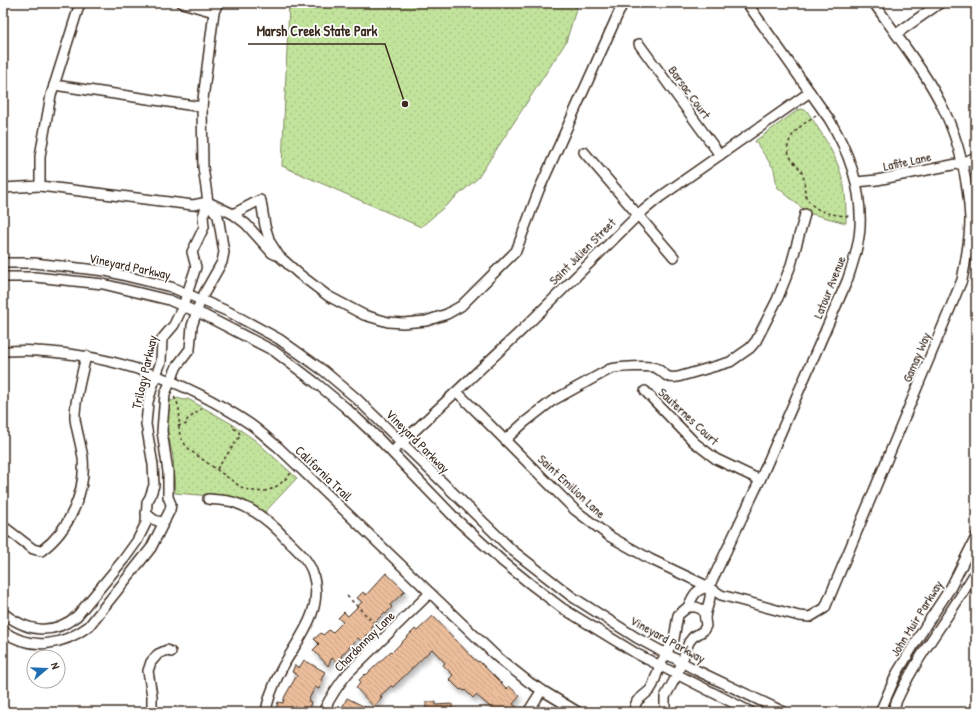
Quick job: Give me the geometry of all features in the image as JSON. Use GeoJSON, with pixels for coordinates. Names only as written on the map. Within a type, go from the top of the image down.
{"type":"FeatureCollection","features":[{"type":"Feature","properties":{"kind":"street"},"geometry":{"type":"LineString","coordinates":[[40,186],[40,156],[51,95],[80,3]]}},
{"type":"Feature","properties":{"kind":"street"},"geometry":{"type":"LineString","coordinates":[[182,3],[214,12]]}},
{"type":"Feature","properties":{"kind":"street"},"geometry":{"type":"LineString","coordinates":[[208,202],[203,167],[202,107],[214,12],[218,3]]}},
{"type":"Feature","properties":{"kind":"street"},"geometry":{"type":"LineString","coordinates":[[233,214],[260,200],[262,202],[265,226],[270,242],[279,256],[299,274],[328,296],[364,315],[388,322],[403,323],[426,320],[447,314],[461,306],[516,252],[539,190],[622,3]]}},
{"type":"Feature","properties":{"kind":"street","name":"Latour Avenue"},"geometry":{"type":"LineString","coordinates":[[665,712],[665,697],[677,675],[689,642],[706,626],[706,608],[711,598],[708,587],[760,480],[847,281],[854,260],[860,227],[856,182],[848,155],[840,138],[810,92],[747,3]]}},
{"type":"Feature","properties":{"kind":"street","name":"Gamay Way"},"geometry":{"type":"LineString","coordinates":[[708,587],[721,595],[799,616],[810,617],[826,608],[962,280],[970,220],[967,188],[960,152],[944,110],[929,82],[874,3]]}},
{"type":"Feature","properties":{"kind":"street"},"geometry":{"type":"LineString","coordinates":[[896,34],[940,3]]}},
{"type":"Feature","properties":{"kind":"street","name":"Barsac Court"},"geometry":{"type":"LineString","coordinates":[[639,44],[720,155]]}},
{"type":"Feature","properties":{"kind":"street"},"geometry":{"type":"LineString","coordinates":[[54,85],[202,107]]}},
{"type":"Feature","properties":{"kind":"street","name":"Saint Julien Street"},"geometry":{"type":"LineString","coordinates":[[392,452],[522,330],[638,215],[660,197],[810,92]]}},
{"type":"Feature","properties":{"kind":"street"},"geometry":{"type":"LineString","coordinates":[[584,152],[674,257]]}},
{"type":"Feature","properties":{"kind":"street","name":"Lafite Lane"},"geometry":{"type":"LineString","coordinates":[[856,182],[877,180],[962,163],[976,157]]}},
{"type":"Feature","properties":{"kind":"street"},"geometry":{"type":"LineString","coordinates":[[3,188],[40,186],[193,205],[208,202],[233,214],[246,224],[272,253],[279,256]]}},
{"type":"Feature","properties":{"kind":"street","name":"Trilogy Parkway"},"geometry":{"type":"LineString","coordinates":[[3,613],[17,622],[32,628],[50,629],[71,621],[78,616],[113,573],[137,541],[146,524],[147,502],[154,485],[146,424],[148,402],[161,362],[162,339],[174,325],[188,294],[196,267],[192,252],[204,227],[203,216],[208,202]]}},
{"type":"Feature","properties":{"kind":"street","name":"Trilogy Parkway"},"geometry":{"type":"LineString","coordinates":[[3,631],[15,639],[37,644],[48,644],[61,641],[81,632],[89,626],[151,548],[165,521],[170,510],[170,504],[168,497],[168,472],[162,424],[165,394],[177,366],[190,349],[191,330],[201,299],[222,262],[224,252],[218,216],[208,202]]}},
{"type":"Feature","properties":{"kind":"street"},"geometry":{"type":"LineString","coordinates":[[505,440],[552,401],[610,369],[618,367],[655,368],[670,378],[678,377],[730,362],[750,348],[766,323],[778,300],[791,265],[805,214]]}},
{"type":"Feature","properties":{"kind":"street","name":"Vineyard Parkway"},"geometry":{"type":"LineString","coordinates":[[3,263],[34,263],[105,271],[171,287],[201,299],[279,339],[356,398],[512,550],[541,574],[571,596],[637,638],[682,663],[784,712]]}},
{"type":"Feature","properties":{"kind":"street","name":"Vineyard Parkway"},"geometry":{"type":"LineString","coordinates":[[3,277],[36,277],[103,284],[169,300],[223,324],[274,351],[346,408],[392,452],[457,520],[532,586],[562,608],[602,633],[660,666],[751,712]]}},
{"type":"Feature","properties":{"kind":"street","name":"California Trail"},"geometry":{"type":"LineString","coordinates":[[3,351],[36,351],[86,356],[136,368],[207,397],[252,425],[278,447],[496,656],[530,683],[578,712]]}},
{"type":"Feature","properties":{"kind":"street"},"geometry":{"type":"LineString","coordinates":[[3,526],[33,549],[41,551],[49,545],[72,513],[80,493],[83,476],[83,459],[75,419],[75,407],[86,356]]}},
{"type":"Feature","properties":{"kind":"street","name":"Sauternes Court"},"geometry":{"type":"LineString","coordinates":[[645,391],[695,443],[716,459],[760,480]]}},
{"type":"Feature","properties":{"kind":"street","name":"Saint Emilion Lane"},"geometry":{"type":"LineString","coordinates":[[457,392],[575,510],[609,536],[650,559],[708,587]]}},
{"type":"Feature","properties":{"kind":"street"},"geometry":{"type":"LineString","coordinates":[[208,499],[232,502],[264,517],[305,558],[313,574],[315,604],[313,613],[301,638],[280,671],[267,703],[266,712]]}},
{"type":"Feature","properties":{"kind":"street"},"geometry":{"type":"LineString","coordinates":[[146,513],[154,520],[160,522],[165,521]]}},
{"type":"Feature","properties":{"kind":"street","name":"John Muir Parkway"},"geometry":{"type":"LineString","coordinates":[[880,712],[897,673],[951,587],[976,537]]}},
{"type":"Feature","properties":{"kind":"street","name":"John Muir Parkway"},"geometry":{"type":"LineString","coordinates":[[892,712],[906,683],[976,571]]}},
{"type":"Feature","properties":{"kind":"street","name":"Latour Avenue"},"geometry":{"type":"LineString","coordinates":[[635,712],[637,701],[650,690],[674,639],[678,615],[688,608],[698,590],[708,587]]}},
{"type":"Feature","properties":{"kind":"street","name":"Chardonnay Lane"},"geometry":{"type":"LineString","coordinates":[[323,712],[335,690],[348,673],[430,593]]}},
{"type":"Feature","properties":{"kind":"street"},"geometry":{"type":"LineString","coordinates":[[688,608],[696,607],[701,609],[706,618]]}},
{"type":"Feature","properties":{"kind":"street"},"geometry":{"type":"LineString","coordinates":[[152,712],[152,696],[148,671],[151,662],[158,654],[167,650],[171,652]]}},
{"type":"Feature","properties":{"kind":"street"},"geometry":{"type":"LineString","coordinates":[[528,712],[542,690]]}},
{"type":"Feature","properties":{"kind":"path"},"geometry":{"type":"LineString","coordinates":[[823,111],[802,125],[792,135],[789,142],[790,157],[800,167],[805,180],[805,193],[808,201],[814,207],[820,211],[845,216],[860,217]]}},
{"type":"Feature","properties":{"kind":"path"},"geometry":{"type":"LineString","coordinates":[[171,381],[174,397],[178,403],[180,412],[178,426],[182,440],[186,446],[241,487],[259,492],[275,488],[284,481],[297,466]]}},
{"type":"Feature","properties":{"kind":"path"},"geometry":{"type":"LineString","coordinates":[[178,426],[187,424],[187,420],[201,409],[207,397]]}},
{"type":"Feature","properties":{"kind":"path"},"geometry":{"type":"LineString","coordinates":[[217,469],[240,436],[239,432],[232,427],[239,417]]}},
{"type":"Feature","properties":{"kind":"path"},"geometry":{"type":"LineString","coordinates":[[348,596],[387,635]]}},
{"type":"Feature","properties":{"kind":"green space"},"geometry":{"type":"Polygon","coordinates":[[[289,3],[578,3],[566,42],[478,178],[421,227],[282,166],[289,3]]]}},
{"type":"Feature","properties":{"kind":"green space"},"geometry":{"type":"Polygon","coordinates":[[[802,109],[807,111],[818,128],[834,156],[842,176],[845,191],[846,223],[808,213],[777,187],[774,169],[755,141],[798,110],[802,109]]]}},
{"type":"Feature","properties":{"kind":"green space"},"geometry":{"type":"Polygon","coordinates":[[[177,398],[184,400],[188,399],[232,424],[256,441],[297,478],[264,513],[223,497],[175,493],[173,457],[168,434],[167,415],[170,400],[172,401],[177,398]]]}},
{"type":"Feature","properties":{"kind":"building"},"geometry":{"type":"Polygon","coordinates":[[[386,573],[405,591],[390,605],[392,607],[386,614],[384,613],[371,626],[373,629],[361,641],[358,638],[341,656],[342,658],[337,663],[332,658],[328,666],[313,650],[319,644],[314,639],[321,633],[323,635],[329,630],[332,633],[343,622],[338,618],[344,612],[348,616],[362,602],[357,598],[363,592],[366,595],[386,573]]]}},
{"type":"Feature","properties":{"kind":"building"},"geometry":{"type":"Polygon","coordinates":[[[433,616],[472,657],[478,662],[479,661],[507,689],[509,686],[520,696],[513,704],[518,708],[514,712],[496,712],[476,695],[473,698],[465,690],[460,690],[449,679],[453,675],[443,665],[445,663],[432,649],[393,687],[391,686],[380,696],[382,698],[374,707],[356,688],[361,682],[359,680],[365,674],[366,675],[391,651],[392,652],[415,629],[417,631],[433,616]]]}},
{"type":"Feature","properties":{"kind":"building"},"geometry":{"type":"Polygon","coordinates":[[[304,660],[325,672],[319,689],[315,687],[308,701],[311,702],[308,712],[285,712],[276,709],[278,702],[283,703],[285,696],[297,675],[292,672],[295,665],[299,668],[304,660]]]}},
{"type":"Feature","properties":{"kind":"building"},"geometry":{"type":"Polygon","coordinates":[[[347,698],[375,712],[340,712],[347,698]]]}},
{"type":"Feature","properties":{"kind":"building"},"geometry":{"type":"Polygon","coordinates":[[[426,702],[436,702],[436,705],[452,704],[452,712],[426,712],[426,702]]]}},
{"type":"Feature","properties":{"kind":"place","name":"Marsh Creek State Park"},"geometry":{"type":"Point","coordinates":[405,104]}}]}
